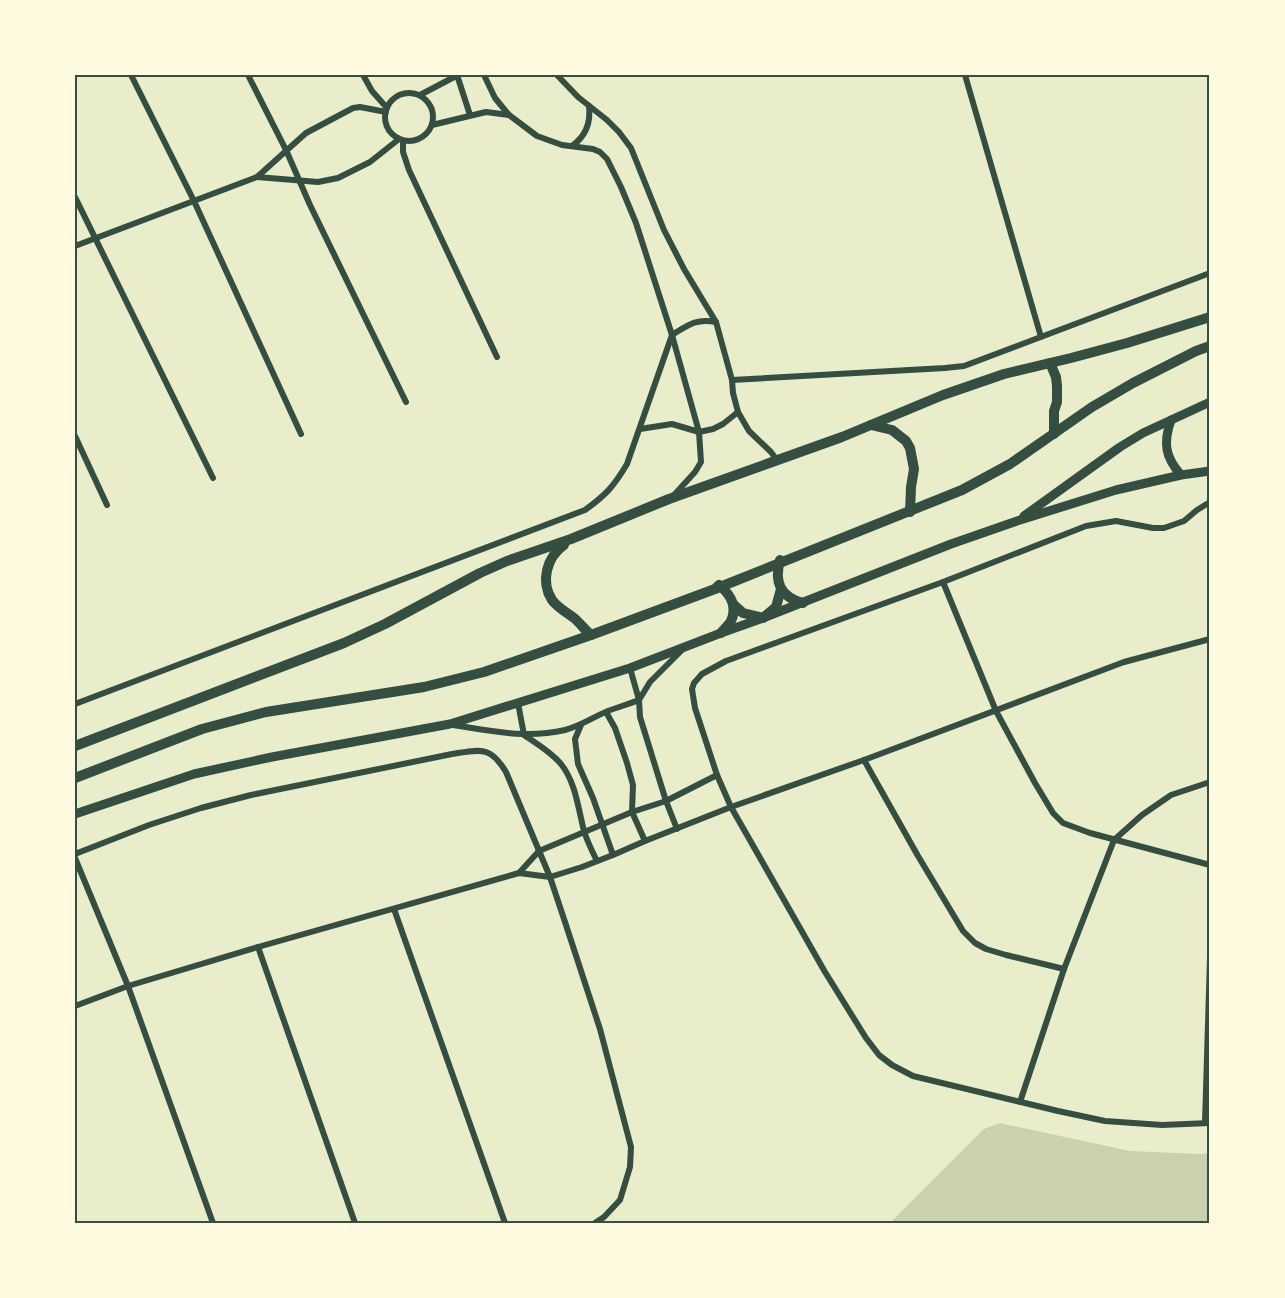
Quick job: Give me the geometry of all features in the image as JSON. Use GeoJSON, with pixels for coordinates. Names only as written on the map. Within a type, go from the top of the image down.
{"type":"FeatureCollection","features":[{"type":"Feature","properties":{"kind":"main road"},"geometry":{"type":"LineString","coordinates":[[75,746],[344,643],[507,561],[571,539],[669,499],[842,437],[943,395],[1004,374],[1127,343],[1210,317]]}},
{"type":"Feature","properties":{"kind":"main road"},"geometry":{"type":"LineString","coordinates":[[75,778],[202,729],[267,712],[424,687],[484,672],[715,590],[962,490],[1010,464],[1092,407],[1133,383],[1210,346]]}},
{"type":"Feature","properties":{"kind":"main road"},"geometry":{"type":"LineString","coordinates":[[1050,363],[1057,386],[1054,434]]}},
{"type":"Feature","properties":{"kind":"main road"},"geometry":{"type":"LineString","coordinates":[[872,425],[892,430],[906,441],[910,448],[914,469],[910,512]]}},
{"type":"Feature","properties":{"kind":"main road"},"geometry":{"type":"LineString","coordinates":[[571,539],[556,550],[551,557],[546,573],[546,584],[552,600],[591,635]]}},
{"type":"Feature","properties":{"kind":"main road"},"geometry":{"type":"LineString","coordinates":[[791,559],[782,557],[777,576],[781,589],[793,600],[803,603]]}},
{"type":"Feature","properties":{"kind":"main road"},"geometry":{"type":"LineString","coordinates":[[715,590],[719,585],[744,614],[763,618],[776,607],[781,589]]}},
{"type":"Feature","properties":{"kind":"main road"},"geometry":{"type":"LineString","coordinates":[[721,633],[731,621],[734,605]]}},
{"type":"Feature","properties":{"kind":"street"},"geometry":{"type":"LineString","coordinates":[[131,75],[194,201],[301,434]]}},
{"type":"Feature","properties":{"kind":"street"},"geometry":{"type":"LineString","coordinates":[[248,75],[405,402]]}},
{"type":"Feature","properties":{"kind":"street"},"geometry":{"type":"LineString","coordinates":[[363,75],[386,110]]}},
{"type":"Feature","properties":{"kind":"street"},"geometry":{"type":"LineString","coordinates":[[420,95],[457,75],[470,115]]}},
{"type":"Feature","properties":{"kind":"street"},"geometry":{"type":"LineString","coordinates":[[484,75],[495,98],[509,116],[537,136],[562,145],[600,152],[607,159],[621,187],[636,223],[672,336],[699,432],[700,462],[691,477],[669,499]]}},
{"type":"Feature","properties":{"kind":"street"},"geometry":{"type":"LineString","coordinates":[[557,75],[607,120],[631,148],[664,230],[716,322],[738,412],[749,431],[777,460]]}},
{"type":"Feature","properties":{"kind":"street"},"geometry":{"type":"LineString","coordinates":[[965,75],[1041,337]]}},
{"type":"Feature","properties":{"kind":"street"},"geometry":{"type":"LineString","coordinates":[[404,93],[420,95],[432,108],[434,117],[432,125],[421,139],[401,140],[392,135],[387,128],[386,110],[397,96],[404,93]]}},
{"type":"Feature","properties":{"kind":"street"},"geometry":{"type":"LineString","coordinates":[[572,146],[578,142],[587,129],[589,106]]}},
{"type":"Feature","properties":{"kind":"street"},"geometry":{"type":"LineString","coordinates":[[75,246],[257,177],[306,133],[353,108],[386,110]]}},
{"type":"Feature","properties":{"kind":"street"},"geometry":{"type":"LineString","coordinates":[[432,125],[486,112],[509,116]]}},
{"type":"Feature","properties":{"kind":"street"},"geometry":{"type":"LineString","coordinates":[[257,177],[318,182],[338,178],[370,162],[401,140]]}},
{"type":"Feature","properties":{"kind":"street"},"geometry":{"type":"LineString","coordinates":[[401,140],[409,170],[496,357]]}},
{"type":"Feature","properties":{"kind":"street"},"geometry":{"type":"LineString","coordinates":[[75,197],[213,478]]}},
{"type":"Feature","properties":{"kind":"street"},"geometry":{"type":"LineString","coordinates":[[732,380],[964,366],[1210,273]]}},
{"type":"Feature","properties":{"kind":"street"},"geometry":{"type":"LineString","coordinates":[[75,704],[585,510],[617,481],[627,464],[672,336],[690,324],[706,320],[716,322]]}},
{"type":"Feature","properties":{"kind":"street"},"geometry":{"type":"LineString","coordinates":[[1017,520],[1120,447],[1143,433],[1210,402]]}},
{"type":"Feature","properties":{"kind":"street"},"geometry":{"type":"LineString","coordinates":[[640,429],[672,424],[699,432],[723,424],[738,412]]}},
{"type":"Feature","properties":{"kind":"street"},"geometry":{"type":"LineString","coordinates":[[1171,420],[1167,431],[1166,448],[1172,465],[1180,475]]}},
{"type":"Feature","properties":{"kind":"street"},"geometry":{"type":"LineString","coordinates":[[75,436],[107,504]]}},
{"type":"Feature","properties":{"kind":"street"},"geometry":{"type":"LineString","coordinates":[[75,814],[194,774],[283,754],[450,724],[630,668],[1017,520],[1116,490],[1180,475],[1210,471]]}},
{"type":"Feature","properties":{"kind":"street"},"geometry":{"type":"LineString","coordinates":[[1210,502],[1184,521],[1164,528],[1116,521],[1086,526],[943,582],[726,661],[702,674],[692,689],[692,699],[717,775],[731,807],[825,972],[866,1038],[879,1054],[892,1065],[913,1076],[1106,1121],[1162,1125],[1208,1123],[1210,958]]}},
{"type":"Feature","properties":{"kind":"street"},"geometry":{"type":"LineString","coordinates":[[943,582],[996,711],[1053,813],[1063,823],[1074,828],[1210,865]]}},
{"type":"Feature","properties":{"kind":"street"},"geometry":{"type":"LineString","coordinates":[[75,1006],[128,986],[258,947],[519,873],[550,877],[613,855],[731,807],[864,760],[1124,662],[1210,639]]}},
{"type":"Feature","properties":{"kind":"street"},"geometry":{"type":"LineString","coordinates":[[450,724],[524,735],[566,730],[639,700],[650,682],[686,646]]}},
{"type":"Feature","properties":{"kind":"street"},"geometry":{"type":"LineString","coordinates":[[630,668],[639,700],[640,717],[677,829]]}},
{"type":"Feature","properties":{"kind":"street"},"geometry":{"type":"LineString","coordinates":[[518,703],[524,735],[546,750],[562,765],[571,782],[579,803],[584,832],[597,861]]}},
{"type":"Feature","properties":{"kind":"street"},"geometry":{"type":"LineString","coordinates":[[606,712],[615,728],[627,763],[633,785],[632,812],[645,841]]}},
{"type":"Feature","properties":{"kind":"street"},"geometry":{"type":"LineString","coordinates":[[581,725],[575,739],[578,764],[613,855]]}},
{"type":"Feature","properties":{"kind":"street"},"geometry":{"type":"LineString","coordinates":[[213,1223],[128,986],[75,856],[149,825],[251,795],[452,754],[483,751],[493,754],[506,772],[550,877],[600,1029],[631,1147],[630,1167],[620,1200],[595,1223]]}},
{"type":"Feature","properties":{"kind":"street"},"geometry":{"type":"LineString","coordinates":[[864,760],[963,931],[975,943],[986,949],[1064,969]]}},
{"type":"Feature","properties":{"kind":"street"},"geometry":{"type":"LineString","coordinates":[[519,873],[539,851],[632,812],[666,801],[717,775]]}},
{"type":"Feature","properties":{"kind":"street"},"geometry":{"type":"LineString","coordinates":[[1020,1102],[1064,969],[1114,840],[1142,815],[1171,795],[1210,782]]}},
{"type":"Feature","properties":{"kind":"street"},"geometry":{"type":"LineString","coordinates":[[394,909],[505,1223]]}},
{"type":"Feature","properties":{"kind":"street"},"geometry":{"type":"LineString","coordinates":[[258,947],[355,1223]]}},
{"type":"Feature","properties":{"kind":"green space"},"geometry":{"type":"Polygon","coordinates":[[[1000,1123],[1130,1151],[1210,1153],[1210,1223],[890,1223],[984,1129],[1000,1123]]]}}]}
